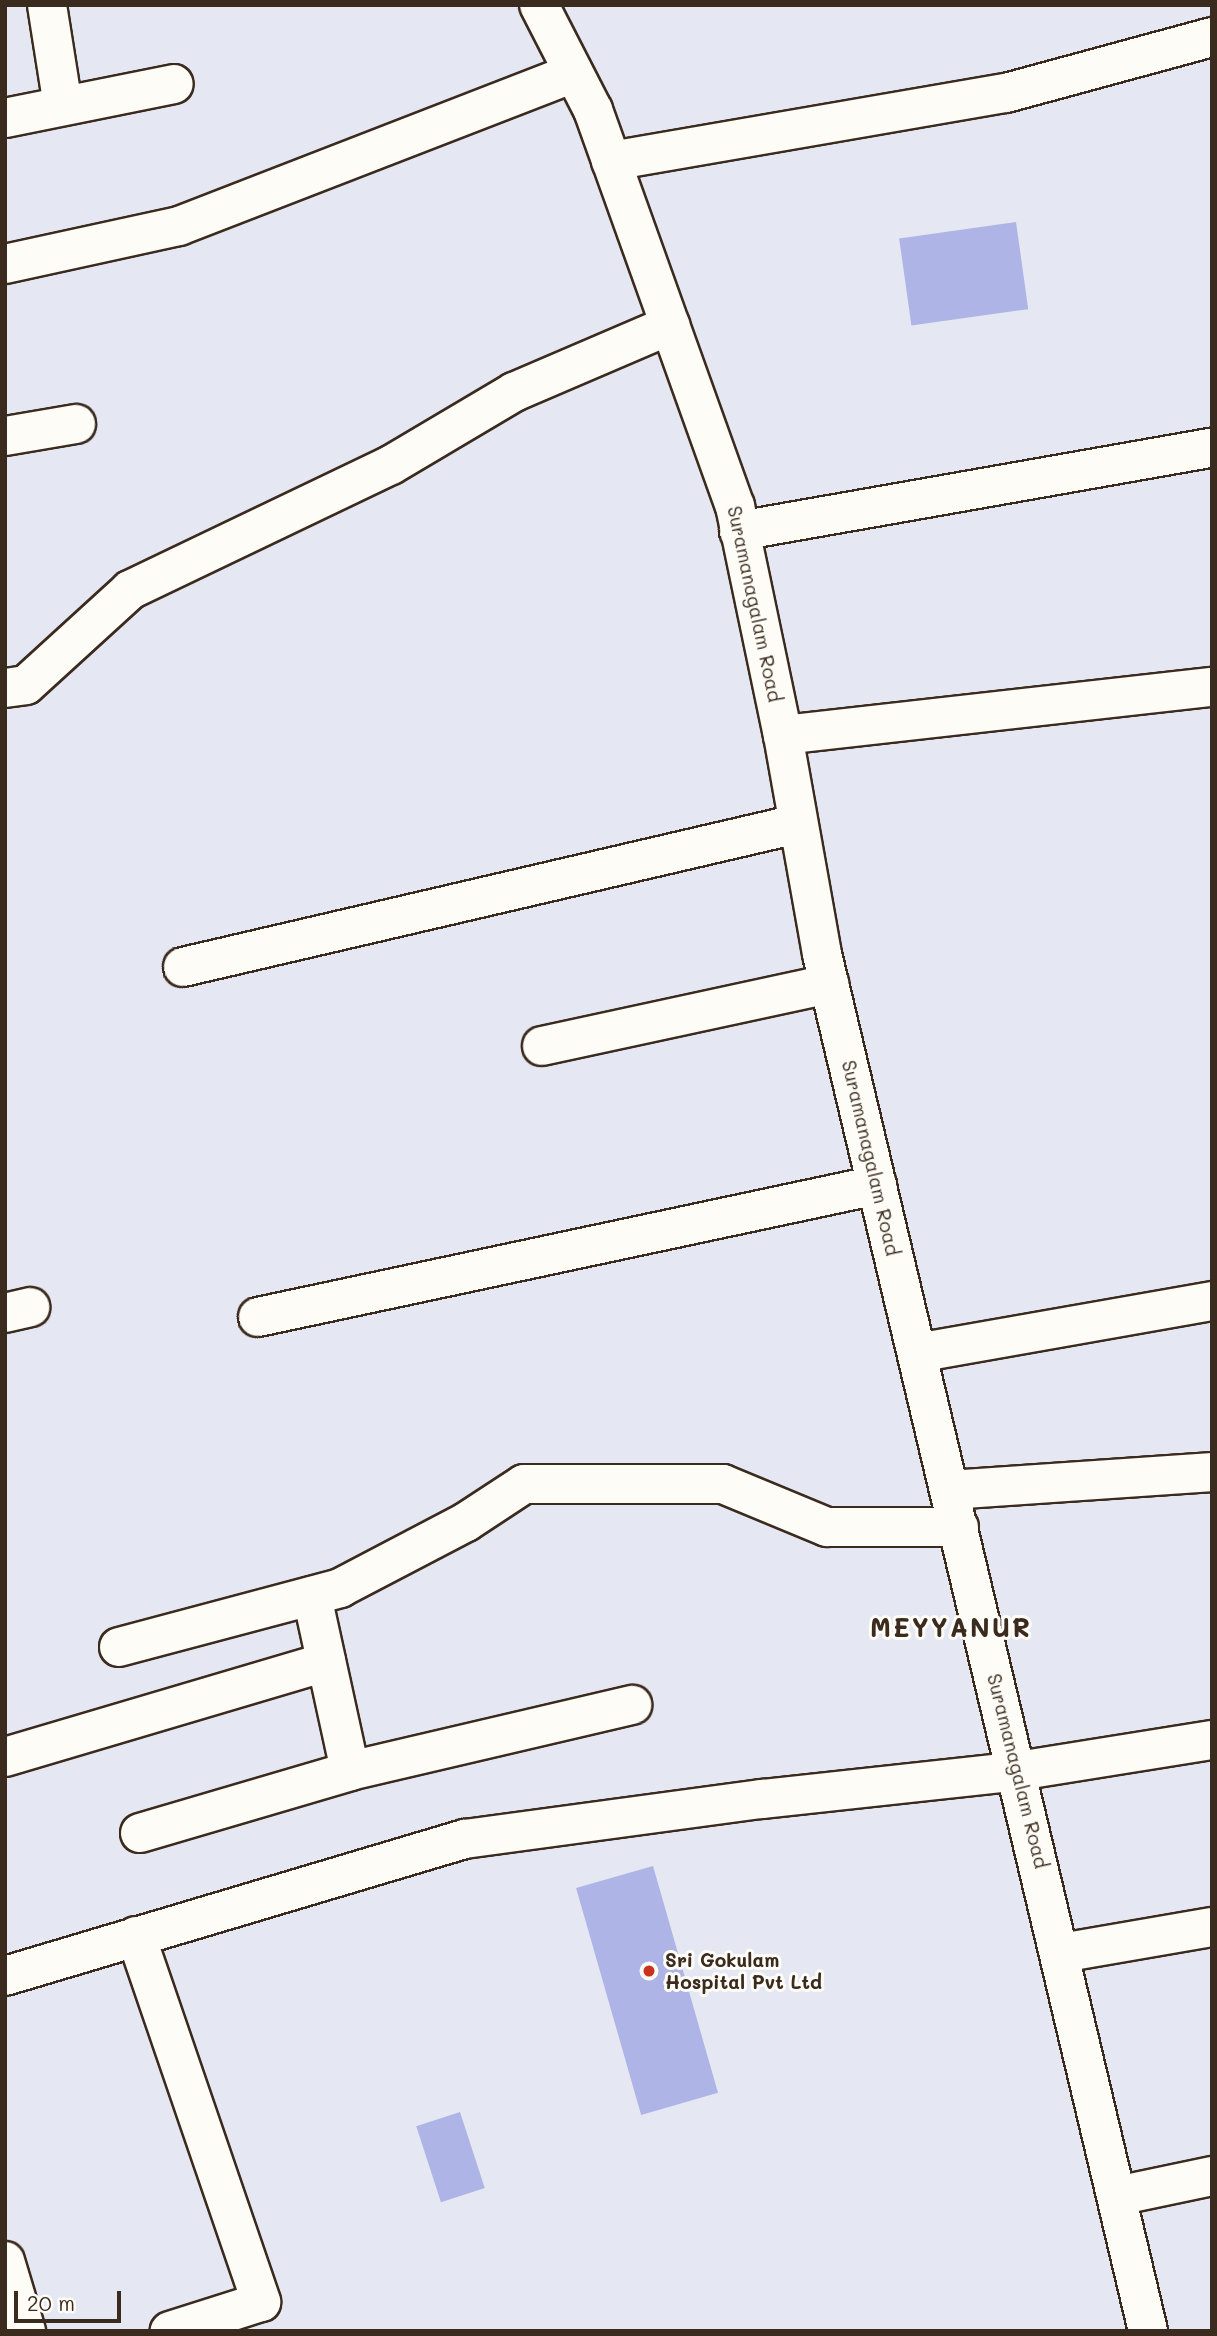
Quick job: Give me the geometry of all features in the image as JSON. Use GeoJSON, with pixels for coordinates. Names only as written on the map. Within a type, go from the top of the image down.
{"type":"FeatureCollection","features":[{"type":"Feature","properties":{"kind":"street"},"geometry":{"type":"LineString","coordinates":[[47,5],[63,106]]}},
{"type":"Feature","properties":{"kind":"street","name":"Suramanagalam Road"},"geometry":{"type":"LineString","coordinates":[[539,5],[593,110],[735,506],[783,735],[797,824],[830,984],[1149,2331]]}},
{"type":"Feature","properties":{"kind":"street"},"geometry":{"type":"LineString","coordinates":[[611,161],[1006,93],[1212,37]]}},
{"type":"Feature","properties":{"kind":"street"},"geometry":{"type":"LineString","coordinates":[[5,264],[179,226],[573,73]]}},
{"type":"Feature","properties":{"kind":"street"},"geometry":{"type":"LineString","coordinates":[[5,118],[174,84]]}},
{"type":"Feature","properties":{"kind":"street"},"geometry":{"type":"LineString","coordinates":[[5,688],[26,685],[130,590],[391,465],[514,392],[670,325]]}},
{"type":"Feature","properties":{"kind":"street"},"geometry":{"type":"LineString","coordinates":[[5,436],[76,424]]}},
{"type":"Feature","properties":{"kind":"street"},"geometry":{"type":"LineString","coordinates":[[740,531],[1212,448]]}},
{"type":"Feature","properties":{"kind":"street"},"geometry":{"type":"LineString","coordinates":[[783,735],[1212,687]]}},
{"type":"Feature","properties":{"kind":"street"},"geometry":{"type":"LineString","coordinates":[[183,967],[797,824]]}},
{"type":"Feature","properties":{"kind":"street"},"geometry":{"type":"LineString","coordinates":[[542,1046],[830,984]]}},
{"type":"Feature","properties":{"kind":"street"},"geometry":{"type":"LineString","coordinates":[[258,1317],[877,1185]]}},
{"type":"Feature","properties":{"kind":"street"},"geometry":{"type":"LineString","coordinates":[[917,1353],[1212,1301]]}},
{"type":"Feature","properties":{"kind":"street"},"geometry":{"type":"LineString","coordinates":[[950,1490],[1212,1472]]}},
{"type":"Feature","properties":{"kind":"street"},"geometry":{"type":"LineString","coordinates":[[119,1647],[340,1588],[466,1522],[524,1484],[723,1484],[827,1527],[959,1527]]}},
{"type":"Feature","properties":{"kind":"street"},"geometry":{"type":"LineString","coordinates":[[312,1595],[350,1771]]}},
{"type":"Feature","properties":{"kind":"street"},"geometry":{"type":"LineString","coordinates":[[5,1757],[326,1662]]}},
{"type":"Feature","properties":{"kind":"street"},"geometry":{"type":"LineString","coordinates":[[141,1833],[350,1771],[632,1706]]}},
{"type":"Feature","properties":{"kind":"street"},"geometry":{"type":"LineString","coordinates":[[5,1976],[465,1839],[762,1799],[1018,1772],[1212,1740]]}},
{"type":"Feature","properties":{"kind":"street"},"geometry":{"type":"LineString","coordinates":[[1061,1953],[1212,1927]]}},
{"type":"Feature","properties":{"kind":"street"},"geometry":{"type":"LineString","coordinates":[[136,1936],[261,2302],[170,2331]]}},
{"type":"Feature","properties":{"kind":"street"},"geometry":{"type":"LineString","coordinates":[[1117,2196],[1212,2176]]}},
{"type":"Feature","properties":{"kind":"street"},"geometry":{"type":"LineString","coordinates":[[5,2261],[26,2331]]}},
{"type":"Feature","properties":{"kind":"building"},"geometry":{"type":"Polygon","coordinates":[[[1016,222],[1028,309],[911,326],[899,238],[1016,222]]]}},
{"type":"Feature","properties":{"kind":"building"},"geometry":{"type":"Polygon","coordinates":[[[653,1866],[718,2093],[641,2115],[576,1888],[653,1866]]]}},
{"type":"Feature","properties":{"kind":"building"},"geometry":{"type":"Polygon","coordinates":[[[460,2112],[485,2188],[441,2202],[416,2126],[460,2112]]]}},
{"type":"Feature","properties":{"kind":"place","name":"Sri Gokulam Hospital Pvt Ltd"},"geometry":{"type":"Point","coordinates":[649,1971]}},
{"type":"Feature","properties":{"kind":"district","name":"MEYYANUR"},"geometry":{"type":"Point","coordinates":[951,1628]}}]}
